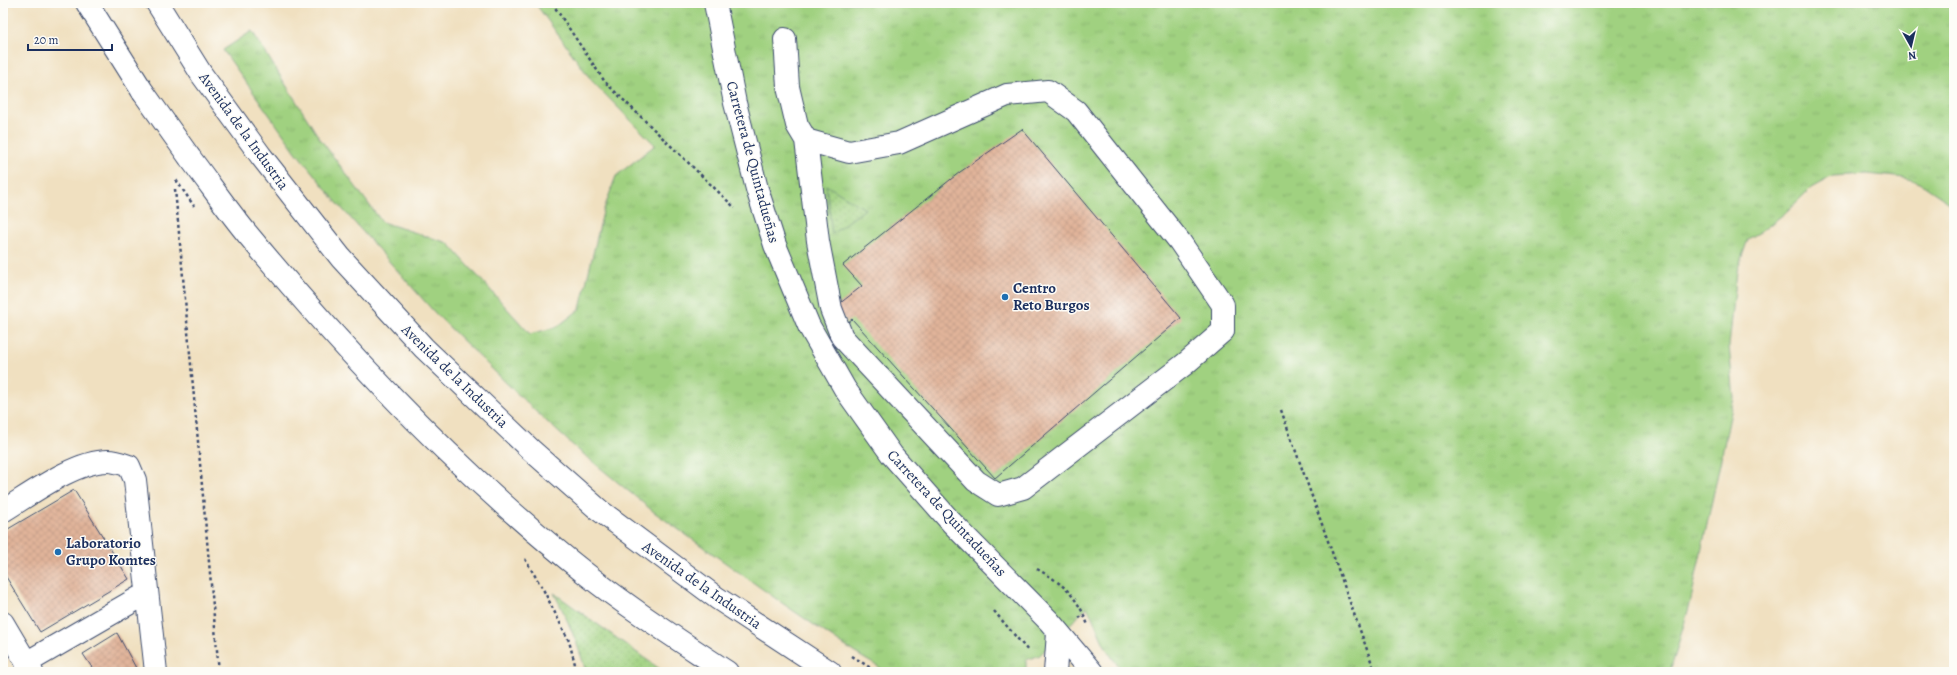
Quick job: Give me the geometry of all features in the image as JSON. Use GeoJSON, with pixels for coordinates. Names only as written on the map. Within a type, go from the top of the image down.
{"type":"FeatureCollection","features":[{"type":"Feature","properties":{"kind":"main road"},"geometry":{"type":"LineString","coordinates":[[87,3],[143,92],[190,158],[248,235],[330,331],[458,463],[586,574],[684,644],[727,672]]}},
{"type":"Feature","properties":{"kind":"main road","name":"Avenida de la Industria"},"geometry":{"type":"LineString","coordinates":[[156,3],[202,74],[261,156],[341,258],[424,348],[526,445],[599,510],[717,598],[830,672]]}},
{"type":"Feature","properties":{"kind":"main road","name":"Carretera de Quintadueñas"},"geometry":{"type":"LineString","coordinates":[[715,3],[735,103],[757,189],[775,245],[808,326],[845,389],[892,455],[952,523],[1017,587],[1084,660],[1092,672]]}},
{"type":"Feature","properties":{"kind":"main road"},"geometry":{"type":"LineString","coordinates":[[785,39],[788,87],[797,124],[806,140],[818,241],[831,309],[842,337],[976,481],[998,495],[1023,488],[1185,364],[1222,331],[1223,305],[1180,242],[1076,111],[1048,91],[1006,95],[899,143],[849,152],[806,140]]}},
{"type":"Feature","properties":{"kind":"main road"},"geometry":{"type":"LineString","coordinates":[[3,511],[70,472],[90,463],[109,460],[129,466],[135,480],[156,672]]}},
{"type":"Feature","properties":{"kind":"main road"},"geometry":{"type":"LineString","coordinates":[[3,623],[29,667],[147,593]]}},
{"type":"Feature","properties":{"kind":"main road"},"geometry":{"type":"LineString","coordinates":[[1055,672],[1058,633]]}},
{"type":"Feature","properties":{"kind":"path"},"geometry":{"type":"LineString","coordinates":[[552,3],[606,82],[739,212]]}},
{"type":"Feature","properties":{"kind":"path"},"geometry":{"type":"LineString","coordinates":[[174,189],[219,672]]}},
{"type":"Feature","properties":{"kind":"path"},"geometry":{"type":"LineString","coordinates":[[1281,410],[1375,672]]}},
{"type":"Feature","properties":{"kind":"path"},"geometry":{"type":"LineString","coordinates":[[524,557],[544,591],[569,641],[577,672]]}},
{"type":"Feature","properties":{"kind":"path"},"geometry":{"type":"LineString","coordinates":[[1037,569],[1055,579],[1068,590],[1084,615]]}},
{"type":"Feature","properties":{"kind":"path"},"geometry":{"type":"LineString","coordinates":[[994,612],[1029,652]]}},
{"type":"Feature","properties":{"kind":"green space"},"geometry":{"type":"Polygon","coordinates":[[[535,3],[1954,3],[1954,203],[1951,204],[1920,183],[1905,178],[1867,174],[1833,176],[1811,188],[1785,213],[1762,231],[1748,239],[1737,271],[1729,346],[1734,398],[1690,604],[1670,672],[1125,672],[1111,656],[1087,607],[1040,655],[1026,660],[1026,672],[887,672],[855,653],[782,603],[654,512],[576,448],[533,409],[436,314],[338,204],[296,152],[223,50],[252,31],[318,136],[382,222],[448,243],[530,334],[557,327],[580,309],[603,212],[616,176],[655,145],[592,81],[535,3]]]}},
{"type":"Feature","properties":{"kind":"green space"},"geometry":{"type":"Polygon","coordinates":[[[826,185],[865,209],[832,234],[826,185]]]}},
{"type":"Feature","properties":{"kind":"green space"},"geometry":{"type":"Polygon","coordinates":[[[554,593],[664,672],[586,672],[572,631],[554,593]]]}},
{"type":"Feature","properties":{"kind":"building","name":"Centro Reto Burgos"},"geometry":{"type":"Polygon","coordinates":[[[1022,129],[1181,318],[995,478],[852,319],[847,323],[834,308],[862,286],[843,265],[960,172],[1022,129]]]}},
{"type":"Feature","properties":{"kind":"building","name":"Laboratorio Grupo Komtes"},"geometry":{"type":"Polygon","coordinates":[[[74,490],[129,579],[40,632],[3,572],[3,532],[74,490]]]}},
{"type":"Feature","properties":{"kind":"building"},"geometry":{"type":"Polygon","coordinates":[[[117,633],[136,668],[129,672],[95,672],[83,654],[117,633]]]}},
{"type":"Feature","properties":{"kind":"place","name":"Centro Reto Burgos"},"geometry":{"type":"Point","coordinates":[1005,297]}},
{"type":"Feature","properties":{"kind":"place","name":"Laboratorio Grupo Komtes"},"geometry":{"type":"Point","coordinates":[58,552]}}]}
